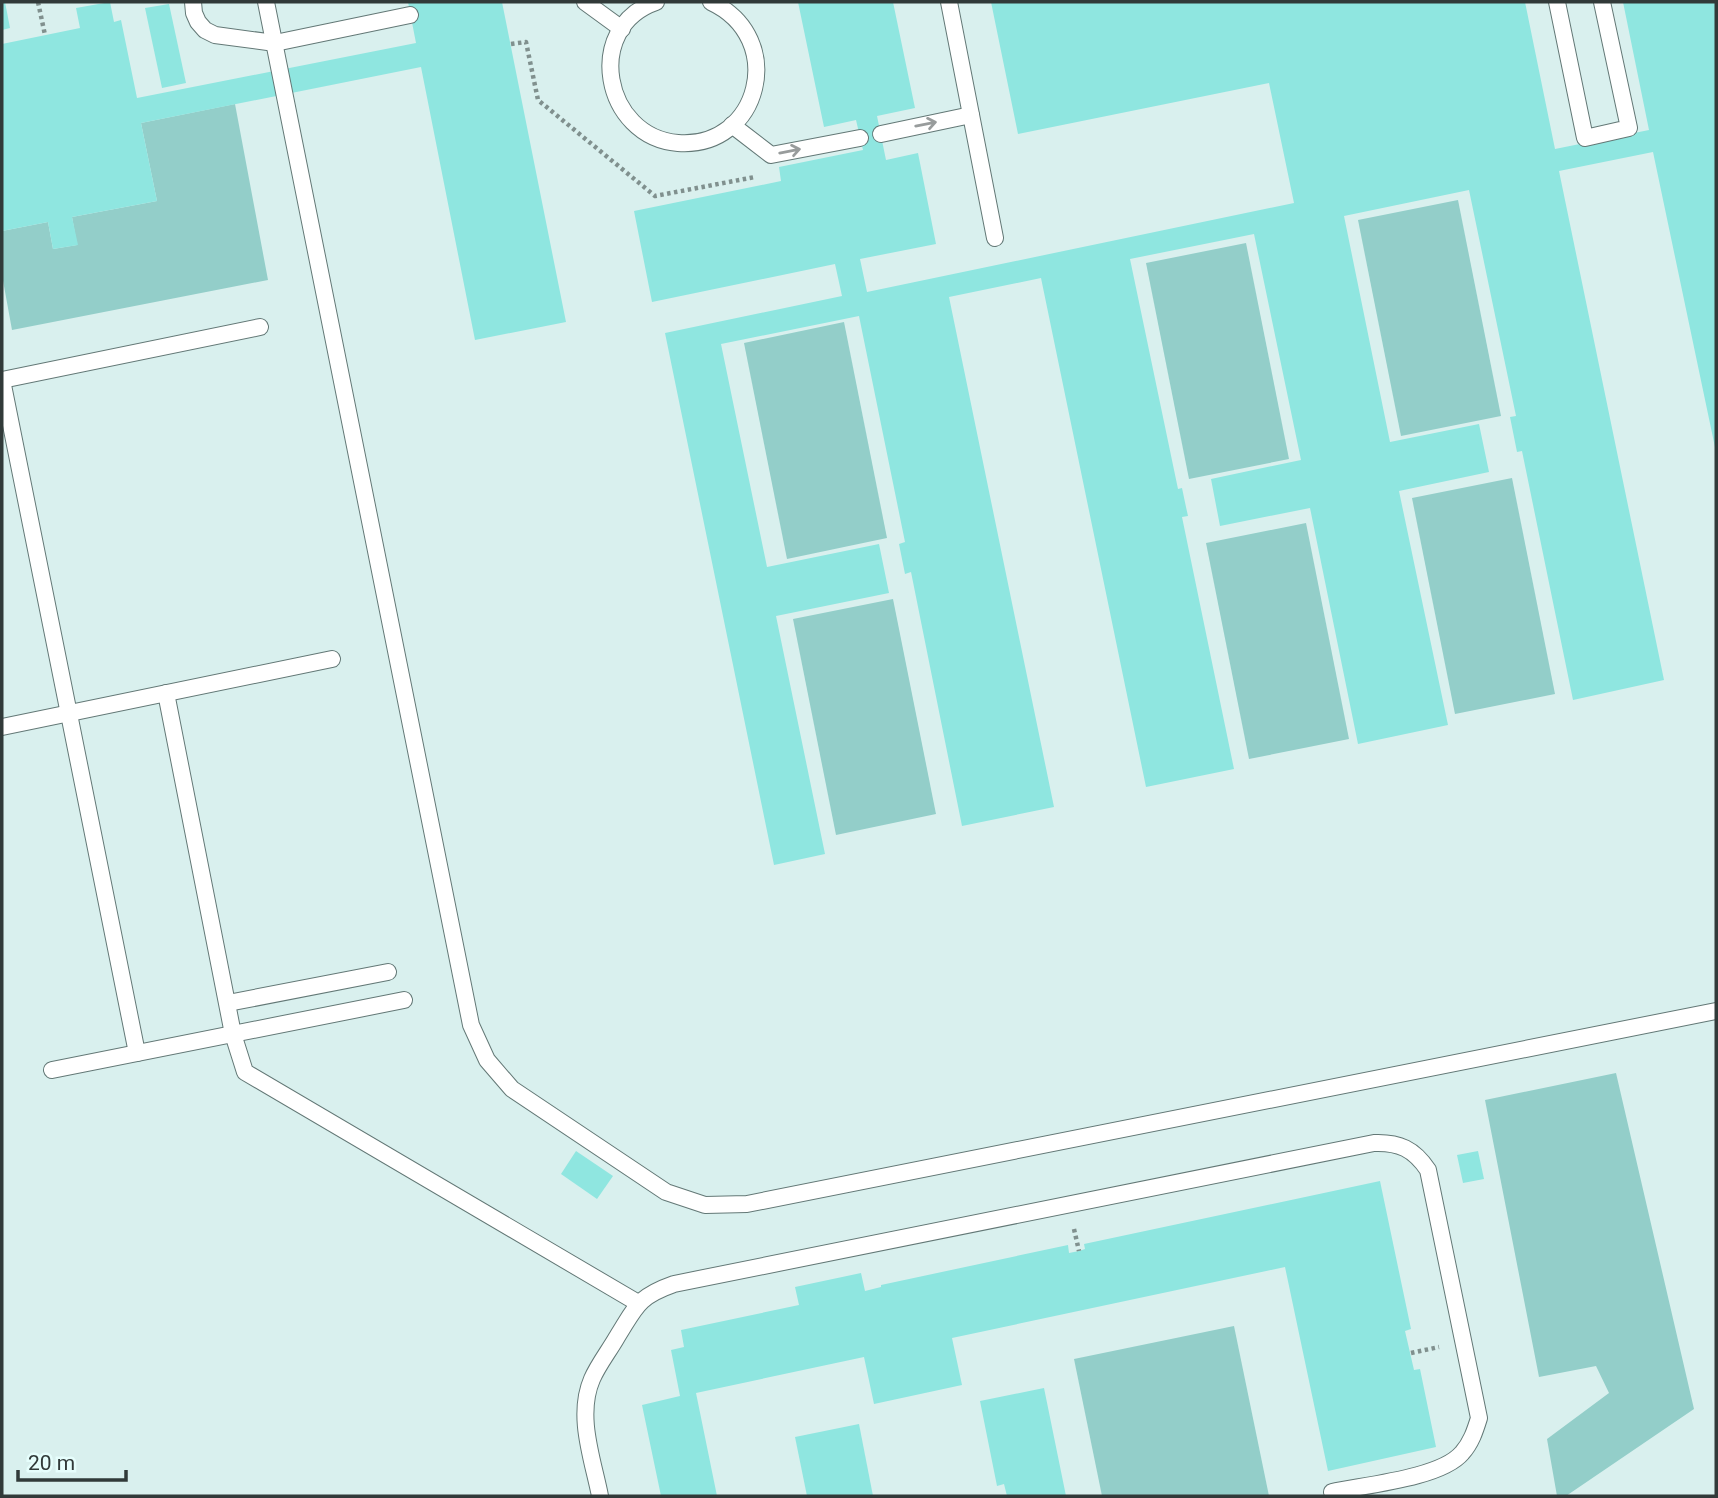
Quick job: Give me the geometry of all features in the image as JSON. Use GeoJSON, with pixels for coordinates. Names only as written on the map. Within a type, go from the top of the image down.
{"type":"FeatureCollection","features":[{"type":"Feature","properties":{"kind":"lane"},"geometry":{"type":"LineString","coordinates":[[193,2],[194,13],[205,30],[215,35],[275,43],[410,15]]}},
{"type":"Feature","properties":{"kind":"lane"},"geometry":{"type":"LineString","coordinates":[[266,2],[471,1024],[486,1060],[512,1089],[666,1192],[705,1205],[747,1204],[1716,1011]]}},
{"type":"Feature","properties":{"kind":"lane"},"geometry":{"type":"LineString","coordinates":[[585,2],[622,29]]}},
{"type":"Feature","properties":{"kind":"lane"},"geometry":{"type":"LineString","coordinates":[[656,2],[635,14],[622,29],[613,46],[611,84],[617,102],[635,125],[660,139],[679,143],[698,142],[732,125],[745,110],[754,93],[756,55],[750,37],[739,21],[724,8],[711,2]]}},
{"type":"Feature","properties":{"kind":"lane"},"geometry":{"type":"LineString","coordinates":[[949,2],[995,239]]}},
{"type":"Feature","properties":{"kind":"lane"},"geometry":{"type":"LineString","coordinates":[[1557,2],[1586,138],[1629,128],[1602,2]]}},
{"type":"Feature","properties":{"kind":"lane"},"geometry":{"type":"LineString","coordinates":[[881,134],[971,115]]}},
{"type":"Feature","properties":{"kind":"lane"},"geometry":{"type":"LineString","coordinates":[[732,125],[771,155],[860,138]]}},
{"type":"Feature","properties":{"kind":"lane"},"geometry":{"type":"LineString","coordinates":[[138,1053],[2,380],[260,327]]}},
{"type":"Feature","properties":{"kind":"lane"},"geometry":{"type":"LineString","coordinates":[[2,727],[332,660]]}},
{"type":"Feature","properties":{"kind":"lane"},"geometry":{"type":"LineString","coordinates":[[166,693],[233,1034],[245,1072],[638,1303]]}},
{"type":"Feature","properties":{"kind":"lane"},"geometry":{"type":"LineString","coordinates":[[228,1003],[387,972]]}},
{"type":"Feature","properties":{"kind":"lane"},"geometry":{"type":"LineString","coordinates":[[52,1070],[404,1000]]}},
{"type":"Feature","properties":{"kind":"lane"},"geometry":{"type":"LineString","coordinates":[[600,1496],[586,1425],[586,1402],[592,1380],[628,1316],[638,1303],[656,1290],[674,1284],[1360,1145],[1390,1142],[1406,1147],[1419,1157],[1428,1171],[1479,1418],[1473,1437],[1461,1454],[1445,1466],[1426,1473],[1332,1492]]}},
{"type":"Feature","properties":{"kind":"path"},"geometry":{"type":"LineString","coordinates":[[38,2],[45,35]]}},
{"type":"Feature","properties":{"kind":"shaded area"},"geometry":{"type":"Polygon","coordinates":[[[235,104],[268,280],[12,330],[2,275],[2,231],[48,222],[53,249],[77,245],[72,217],[157,201],[141,123],[235,104]]]}},
{"type":"Feature","properties":{"kind":"shaded area"},"geometry":{"type":"Polygon","coordinates":[[[1458,200],[1501,416],[1401,436],[1358,220],[1458,200]]]}},
{"type":"Feature","properties":{"kind":"shaded area"},"geometry":{"type":"Polygon","coordinates":[[[1246,243],[1289,459],[1189,479],[1146,263],[1246,243]]]}},
{"type":"Feature","properties":{"kind":"shaded area"},"geometry":{"type":"Polygon","coordinates":[[[844,322],[887,538],[787,559],[744,343],[844,322]]]}},
{"type":"Feature","properties":{"kind":"shaded area"},"geometry":{"type":"Polygon","coordinates":[[[1512,478],[1555,694],[1455,714],[1412,498],[1512,478]]]}},
{"type":"Feature","properties":{"kind":"shaded area"},"geometry":{"type":"Polygon","coordinates":[[[1306,523],[1349,739],[1249,759],[1206,543],[1306,523]]]}},
{"type":"Feature","properties":{"kind":"shaded area"},"geometry":{"type":"Polygon","coordinates":[[[893,599],[936,814],[836,835],[793,619],[893,599]]]}},
{"type":"Feature","properties":{"kind":"shaded area"},"geometry":{"type":"Polygon","coordinates":[[[1616,1073],[1694,1409],[1566,1496],[1557,1496],[1547,1439],[1609,1393],[1596,1366],[1539,1377],[1485,1100],[1616,1073]]]}},
{"type":"Feature","properties":{"kind":"shaded area"},"geometry":{"type":"Polygon","coordinates":[[[1234,1326],[1269,1496],[1102,1496],[1074,1359],[1234,1326]]]}},
{"type":"Feature","properties":{"kind":"building"},"geometry":{"type":"Polygon","coordinates":[[[2,2],[5,2],[10,28],[2,30],[2,2]]]}},
{"type":"Feature","properties":{"kind":"building"},"geometry":{"type":"Polygon","coordinates":[[[110,2],[114,22],[121,20],[137,98],[416,43],[408,2],[502,2],[566,322],[475,340],[421,67],[141,123],[157,201],[72,217],[78,245],[53,249],[48,222],[2,231],[2,44],[80,28],[76,8],[110,2]]]}},
{"type":"Feature","properties":{"kind":"building"},"geometry":{"type":"Polygon","coordinates":[[[798,2],[893,2],[915,108],[877,116],[886,160],[918,153],[936,244],[860,259],[867,292],[1294,203],[1269,83],[1018,134],[991,2],[1525,2],[1555,149],[1649,130],[1623,2],[1716,2],[1716,452],[1653,152],[1559,171],[1664,680],[1573,700],[1522,451],[1517,452],[1510,417],[1516,416],[1469,190],[1344,216],[1390,442],[1479,424],[1489,472],[1399,491],[1448,725],[1358,744],[1310,508],[1220,526],[1211,479],[1301,460],[1254,234],[1130,259],[1178,489],[1182,488],[1188,516],[1182,517],[1234,769],[1146,787],[1041,278],[949,297],[1054,807],[962,826],[911,572],[905,574],[899,544],[905,542],[859,316],[721,344],[767,567],[879,544],[889,593],[776,616],[825,854],[774,865],[665,333],[842,296],[835,264],[652,302],[634,211],[781,181],[779,167],[863,150],[856,120],[824,127],[798,2]]]}},
{"type":"Feature","properties":{"kind":"building"},"geometry":{"type":"Polygon","coordinates":[[[169,4],[186,83],[162,88],[145,8],[169,4]]]}},
{"type":"Feature","properties":{"kind":"building"},"geometry":{"type":"Polygon","coordinates":[[[576,1151],[613,1176],[597,1199],[561,1174],[576,1151]]]}},
{"type":"Feature","properties":{"kind":"building"},"geometry":{"type":"Polygon","coordinates":[[[1478,1151],[1484,1179],[1463,1183],[1457,1155],[1478,1151]]]}},
{"type":"Feature","properties":{"kind":"building"},"geometry":{"type":"Polygon","coordinates":[[[1380,1181],[1411,1329],[1405,1331],[1414,1370],[1420,1369],[1436,1447],[1328,1471],[1285,1267],[952,1338],[962,1385],[874,1404],[864,1357],[696,1393],[717,1496],[661,1496],[642,1405],[680,1396],[671,1350],[684,1347],[681,1330],[799,1305],[795,1287],[861,1273],[865,1291],[881,1285],[1068,1245],[1069,1253],[1079,1251],[1085,1249],[1084,1244],[1380,1181]]]}},
{"type":"Feature","properties":{"kind":"building"},"geometry":{"type":"Polygon","coordinates":[[[1044,1388],[1066,1496],[1007,1496],[1004,1484],[997,1486],[980,1401],[1044,1388]]]}},
{"type":"Feature","properties":{"kind":"building"},"geometry":{"type":"Polygon","coordinates":[[[859,1424],[873,1496],[807,1496],[795,1437],[859,1424]]]}}]}
